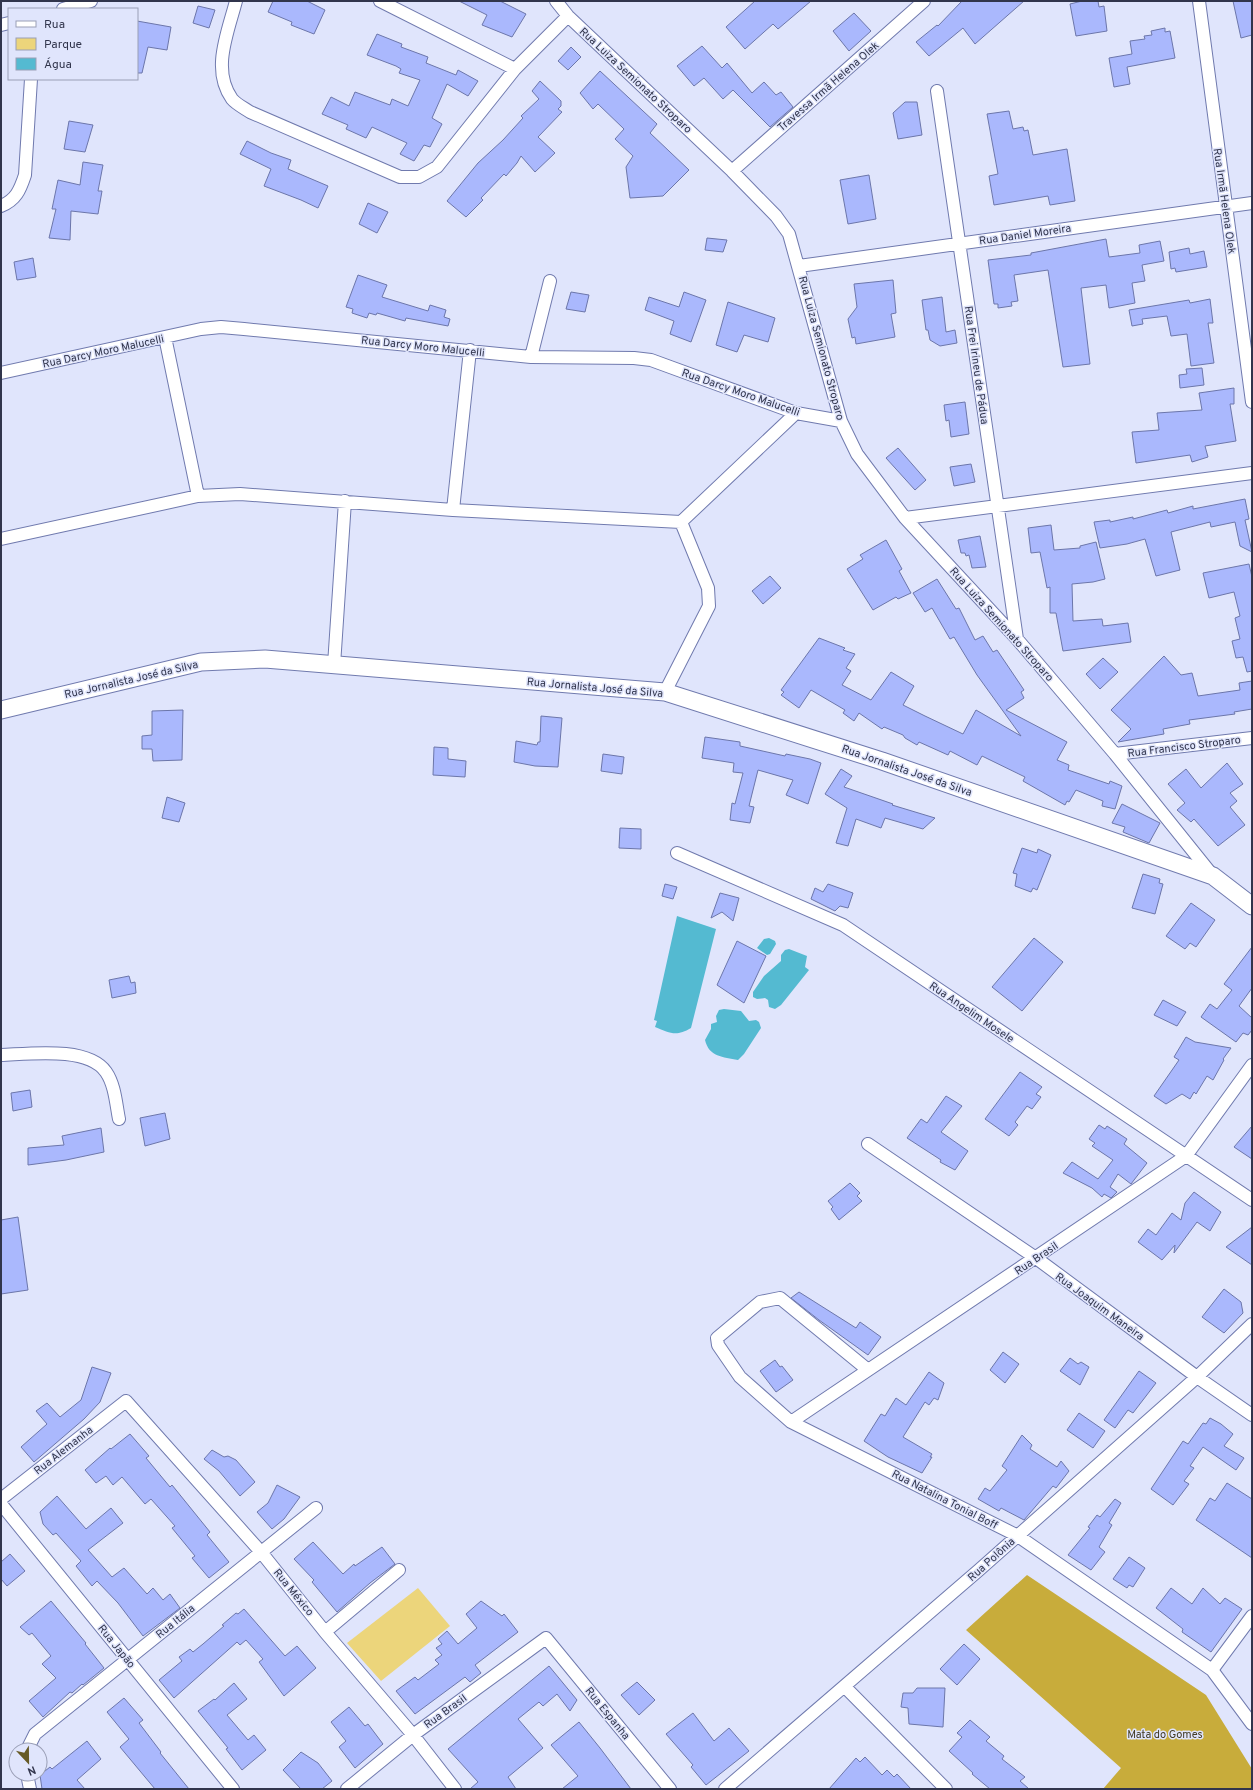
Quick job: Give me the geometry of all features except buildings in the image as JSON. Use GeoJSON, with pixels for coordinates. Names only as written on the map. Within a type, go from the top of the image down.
{"type":"FeatureCollection","features":[{"type":"Feature","properties":{"kind":"main road","name":"Rua Jornalista José da Silva"},"geometry":{"type":"LineString","coordinates":[[1,709],[201,662],[266,659],[665,692],[882,761],[1213,876],[1252,906]]}},
{"type":"Feature","properties":{"kind":"street"},"geometry":{"type":"LineString","coordinates":[[66,8],[91,1]]}},
{"type":"Feature","properties":{"kind":"street"},"geometry":{"type":"LineString","coordinates":[[236,1],[221,63],[224,82],[233,100],[250,112],[400,177],[419,177],[436,167],[515,69],[568,16]]}},
{"type":"Feature","properties":{"kind":"street"},"geometry":{"type":"LineString","coordinates":[[380,1],[515,69]]}},
{"type":"Feature","properties":{"kind":"street","name":"Rua Luiza Semionato Stroparo"},"geometry":{"type":"LineString","coordinates":[[556,1],[568,16],[732,171],[776,216],[789,234],[841,421],[857,454],[905,518],[1017,639],[1115,754],[1213,876]]}},
{"type":"Feature","properties":{"kind":"street","name":"Travessa Irmã Helena Olek"},"geometry":{"type":"LineString","coordinates":[[732,171],[924,1]]}},
{"type":"Feature","properties":{"kind":"street","name":"Rua Irmã Helena Olek"},"geometry":{"type":"LineString","coordinates":[[1199,1],[1252,402]]}},
{"type":"Feature","properties":{"kind":"street"},"geometry":{"type":"LineString","coordinates":[[1,206],[15,198],[25,175],[31,80]]}},
{"type":"Feature","properties":{"kind":"street","name":"Rua Frei Irineu de Pádua"},"geometry":{"type":"LineString","coordinates":[[937,91],[1017,639]]}},
{"type":"Feature","properties":{"kind":"street","name":"Rua Daniel Moreira"},"geometry":{"type":"LineString","coordinates":[[799,266],[1252,203]]}},
{"type":"Feature","properties":{"kind":"street"},"geometry":{"type":"LineString","coordinates":[[531,356],[550,281]]}},
{"type":"Feature","properties":{"kind":"street","name":"Rua Darcy Moro Malucelli"},"geometry":{"type":"LineString","coordinates":[[1,373],[201,329],[220,327],[531,356],[634,358],[651,360],[796,413],[841,421]]}},
{"type":"Feature","properties":{"kind":"street"},"geometry":{"type":"LineString","coordinates":[[165,337],[198,496]]}},
{"type":"Feature","properties":{"kind":"street"},"geometry":{"type":"LineString","coordinates":[[453,510],[470,350]]}},
{"type":"Feature","properties":{"kind":"street"},"geometry":{"type":"LineString","coordinates":[[1,539],[198,496],[240,494],[453,510],[680,522],[796,413]]}},
{"type":"Feature","properties":{"kind":"street"},"geometry":{"type":"LineString","coordinates":[[905,518],[1252,473]]}},
{"type":"Feature","properties":{"kind":"street"},"geometry":{"type":"LineString","coordinates":[[334,665],[345,501]]}},
{"type":"Feature","properties":{"kind":"street"},"geometry":{"type":"LineString","coordinates":[[665,692],[709,606],[708,588],[680,522]]}},
{"type":"Feature","properties":{"kind":"street","name":"Rua Francisco Stroparo"},"geometry":{"type":"LineString","coordinates":[[1115,754],[1252,738]]}},
{"type":"Feature","properties":{"kind":"street","name":"Rua Angelim Mosele"},"geometry":{"type":"LineString","coordinates":[[677,853],[843,925],[1252,1200]]}},
{"type":"Feature","properties":{"kind":"street"},"geometry":{"type":"LineString","coordinates":[[1,1055],[57,1053],[80,1056],[98,1064],[106,1073],[111,1085],[119,1119]]}},
{"type":"Feature","properties":{"kind":"street","name":"Rua Brasil"},"geometry":{"type":"LineString","coordinates":[[791,1422],[1186,1156],[1252,1065]]}},
{"type":"Feature","properties":{"kind":"street","name":"Rua Joaquim Maneira"},"geometry":{"type":"LineString","coordinates":[[868,1144],[1036,1258],[1197,1377],[1252,1415]]}},
{"type":"Feature","properties":{"kind":"street","name":"Rua Natalina Tonial Boff"},"geometry":{"type":"LineString","coordinates":[[868,1370],[780,1298],[760,1302],[717,1338],[718,1345],[740,1377],[791,1422],[1018,1536],[1212,1670],[1252,1724]]}},
{"type":"Feature","properties":{"kind":"street","name":"Rua Polônia"},"geometry":{"type":"LineString","coordinates":[[725,1789],[845,1687],[1018,1536],[1197,1377],[1252,1324]]}},
{"type":"Feature","properties":{"kind":"street","name":"Rua Alemanha"},"geometry":{"type":"LineString","coordinates":[[1,1500],[126,1401]]}},
{"type":"Feature","properties":{"kind":"street","name":"Rua México"},"geometry":{"type":"LineString","coordinates":[[126,1401],[261,1552],[325,1632],[413,1735],[455,1789]]}},
{"type":"Feature","properties":{"kind":"street","name":"Rua Japão"},"geometry":{"type":"LineString","coordinates":[[1,1504],[233,1789]]}},
{"type":"Feature","properties":{"kind":"street","name":"Rua Itália"},"geometry":{"type":"LineString","coordinates":[[31,1742],[35,1734],[316,1508]]}},
{"type":"Feature","properties":{"kind":"street"},"geometry":{"type":"LineString","coordinates":[[325,1632],[399,1570]]}},
{"type":"Feature","properties":{"kind":"street"},"geometry":{"type":"LineString","coordinates":[[1212,1670],[1252,1616]]}},
{"type":"Feature","properties":{"kind":"street","name":"Rua Brasil"},"geometry":{"type":"LineString","coordinates":[[347,1789],[413,1735],[546,1638]]}},
{"type":"Feature","properties":{"kind":"street","name":"Rua Espanha"},"geometry":{"type":"LineString","coordinates":[[546,1638],[670,1789]]}},
{"type":"Feature","properties":{"kind":"street"},"geometry":{"type":"LineString","coordinates":[[845,1687],[946,1789]]}},
{"type":"Feature","properties":{"kind":"green space","name":"Mata do Gomes"},"geometry":{"type":"Polygon","coordinates":[[[1027,1575],[1206,1695],[1252,1769],[1252,1789],[1103,1789],[1121,1768],[966,1630],[1027,1575]]]}},
{"type":"Feature","properties":{"kind":"green space"},"geometry":{"type":"Polygon","coordinates":[[[418,1588],[450,1626],[381,1681],[347,1643],[418,1588]]]}},
{"type":"Feature","properties":{"kind":"water"},"geometry":{"type":"Polygon","coordinates":[[[677,916],[716,929],[691,1028],[686,1031],[673,1033],[655,1027],[657,1021],[654,1020],[677,916]]]}},
{"type":"Feature","properties":{"kind":"water"},"geometry":{"type":"Polygon","coordinates":[[[769,938],[775,941],[776,944],[770,954],[767,955],[757,948],[764,939],[769,938]]]}},
{"type":"Feature","properties":{"kind":"water"},"geometry":{"type":"Polygon","coordinates":[[[789,949],[807,956],[805,967],[809,970],[781,1005],[775,1009],[769,1007],[768,1000],[765,998],[757,999],[753,997],[753,992],[764,976],[781,961],[781,955],[785,950],[789,949]]]}},
{"type":"Feature","properties":{"kind":"water"},"geometry":{"type":"Polygon","coordinates":[[[724,1009],[741,1011],[749,1021],[756,1020],[759,1022],[761,1028],[744,1054],[738,1060],[722,1057],[713,1053],[707,1046],[705,1040],[711,1029],[711,1024],[717,1022],[716,1016],[719,1010],[724,1009]]]}}]}
